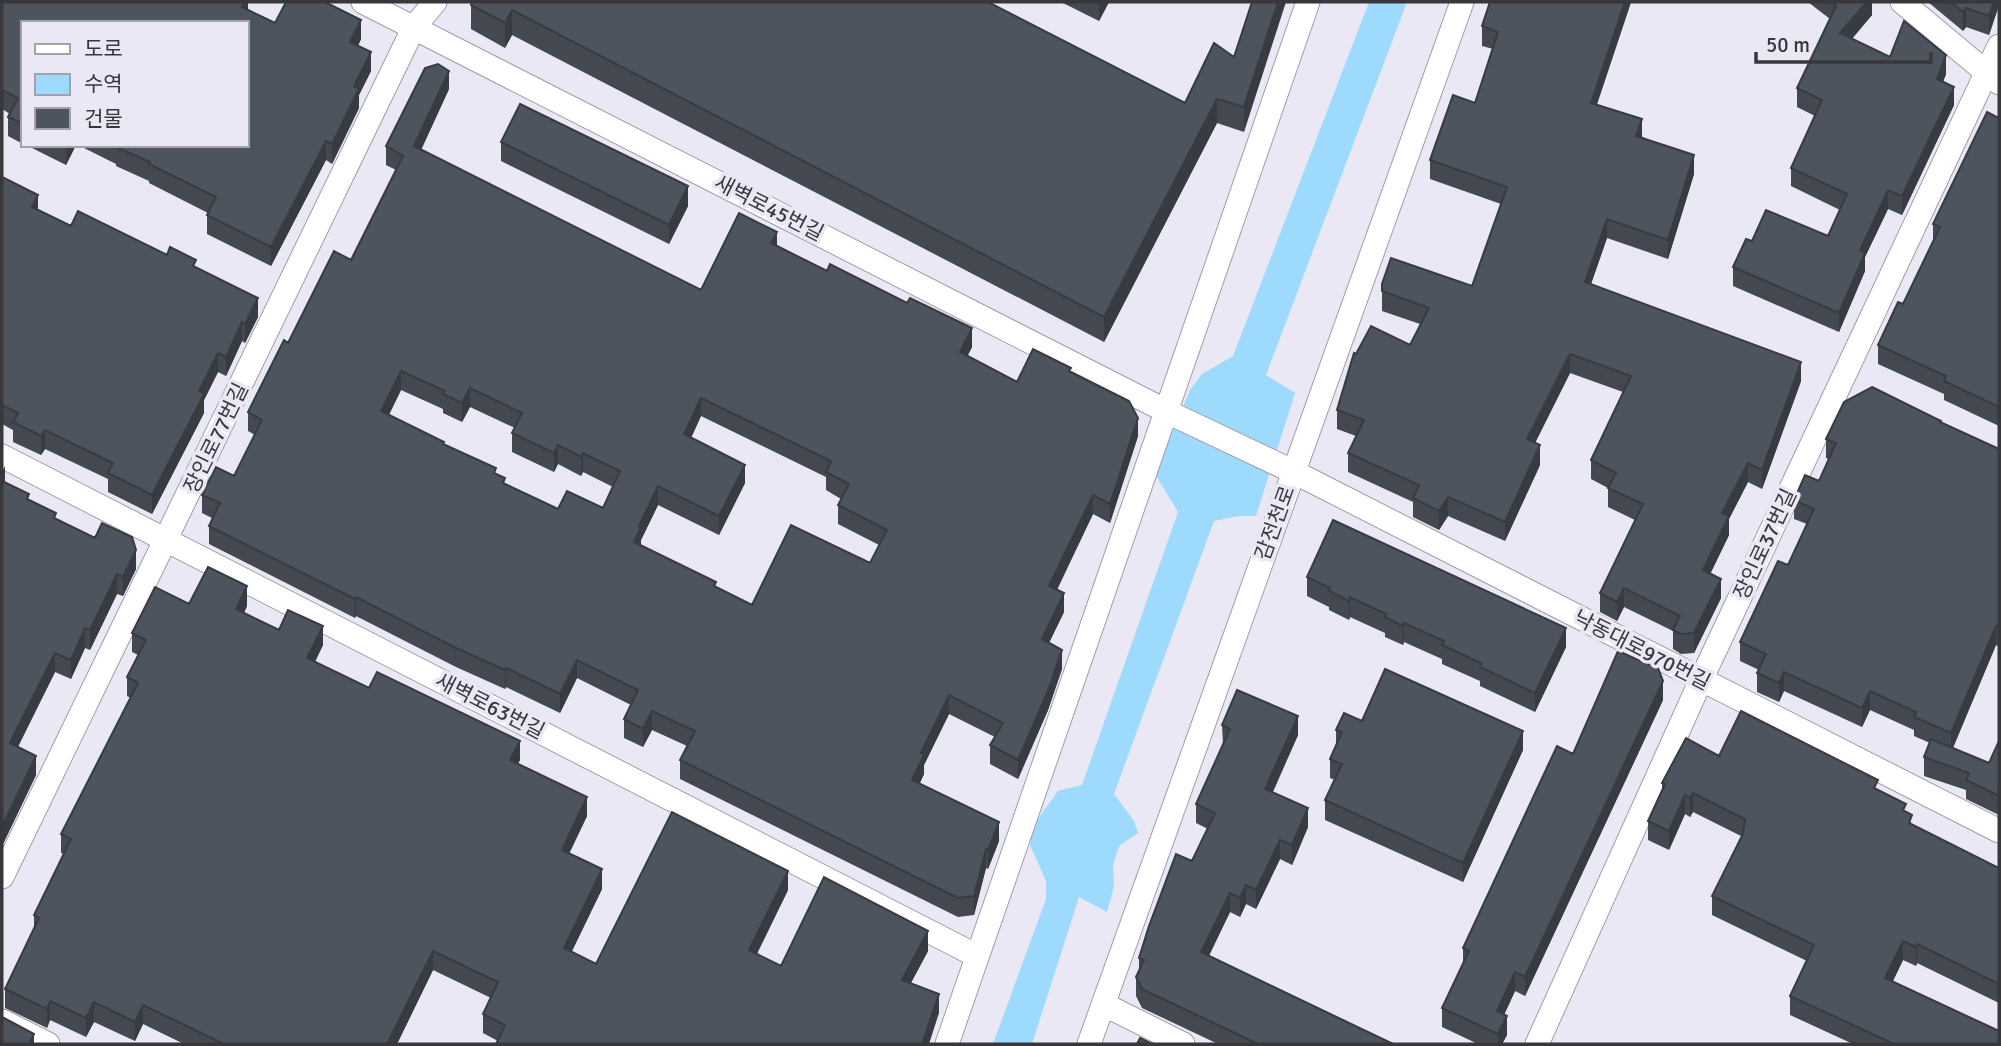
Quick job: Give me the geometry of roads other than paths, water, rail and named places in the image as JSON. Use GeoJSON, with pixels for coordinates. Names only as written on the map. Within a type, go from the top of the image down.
{"type":"FeatureCollection","features":[{"type":"Feature","properties":{"kind":"street","name":"새벽로45번길"},"geometry":{"type":"LineString","coordinates":[[363,2],[1170,413],[1289,470]]}},
{"type":"Feature","properties":{"kind":"street","name":"장인로77번길"},"geometry":{"type":"LineString","coordinates":[[2,877],[414,27],[435,2]]}},
{"type":"Feature","properties":{"kind":"street"},"geometry":{"type":"LineString","coordinates":[[947,1044],[1170,413],[1308,2]]}},
{"type":"Feature","properties":{"kind":"street","name":"감전천로"},"geometry":{"type":"LineString","coordinates":[[1089,1044],[1289,470],[1462,2]]}},
{"type":"Feature","properties":{"kind":"street"},"geometry":{"type":"LineString","coordinates":[[1902,2],[1993,78]]}},
{"type":"Feature","properties":{"kind":"street","name":"장인로37번길"},"geometry":{"type":"LineString","coordinates":[[1537,1044],[1701,680],[1993,78],[1999,46]]}},
{"type":"Feature","properties":{"kind":"street","name":"새벽로63번길"},"geometry":{"type":"LineString","coordinates":[[2,456],[977,956]]}},
{"type":"Feature","properties":{"kind":"street","name":"낙동대로970번길"},"geometry":{"type":"LineString","coordinates":[[1289,470],[1999,831]]}},
{"type":"Feature","properties":{"kind":"street"},"geometry":{"type":"LineString","coordinates":[[1103,1004],[1183,1044]]}},
{"type":"Feature","properties":{"kind":"street"},"geometry":{"type":"LineString","coordinates":[[2,1021],[48,1044]]}},
{"type":"Feature","properties":{"kind":"water"},"geometry":{"type":"Polygon","coordinates":[[[1369,2],[1407,2],[1266,375],[1295,393],[1256,516],[1214,521],[1114,794],[1134,821],[1138,833],[1119,846],[1113,865],[1114,887],[1107,912],[1079,897],[1032,1044],[993,1044],[1046,899],[1046,881],[1030,845],[1032,827],[1058,791],[1082,785],[1178,512],[1155,474],[1190,390],[1202,374],[1233,356],[1369,2]]]}}]}
